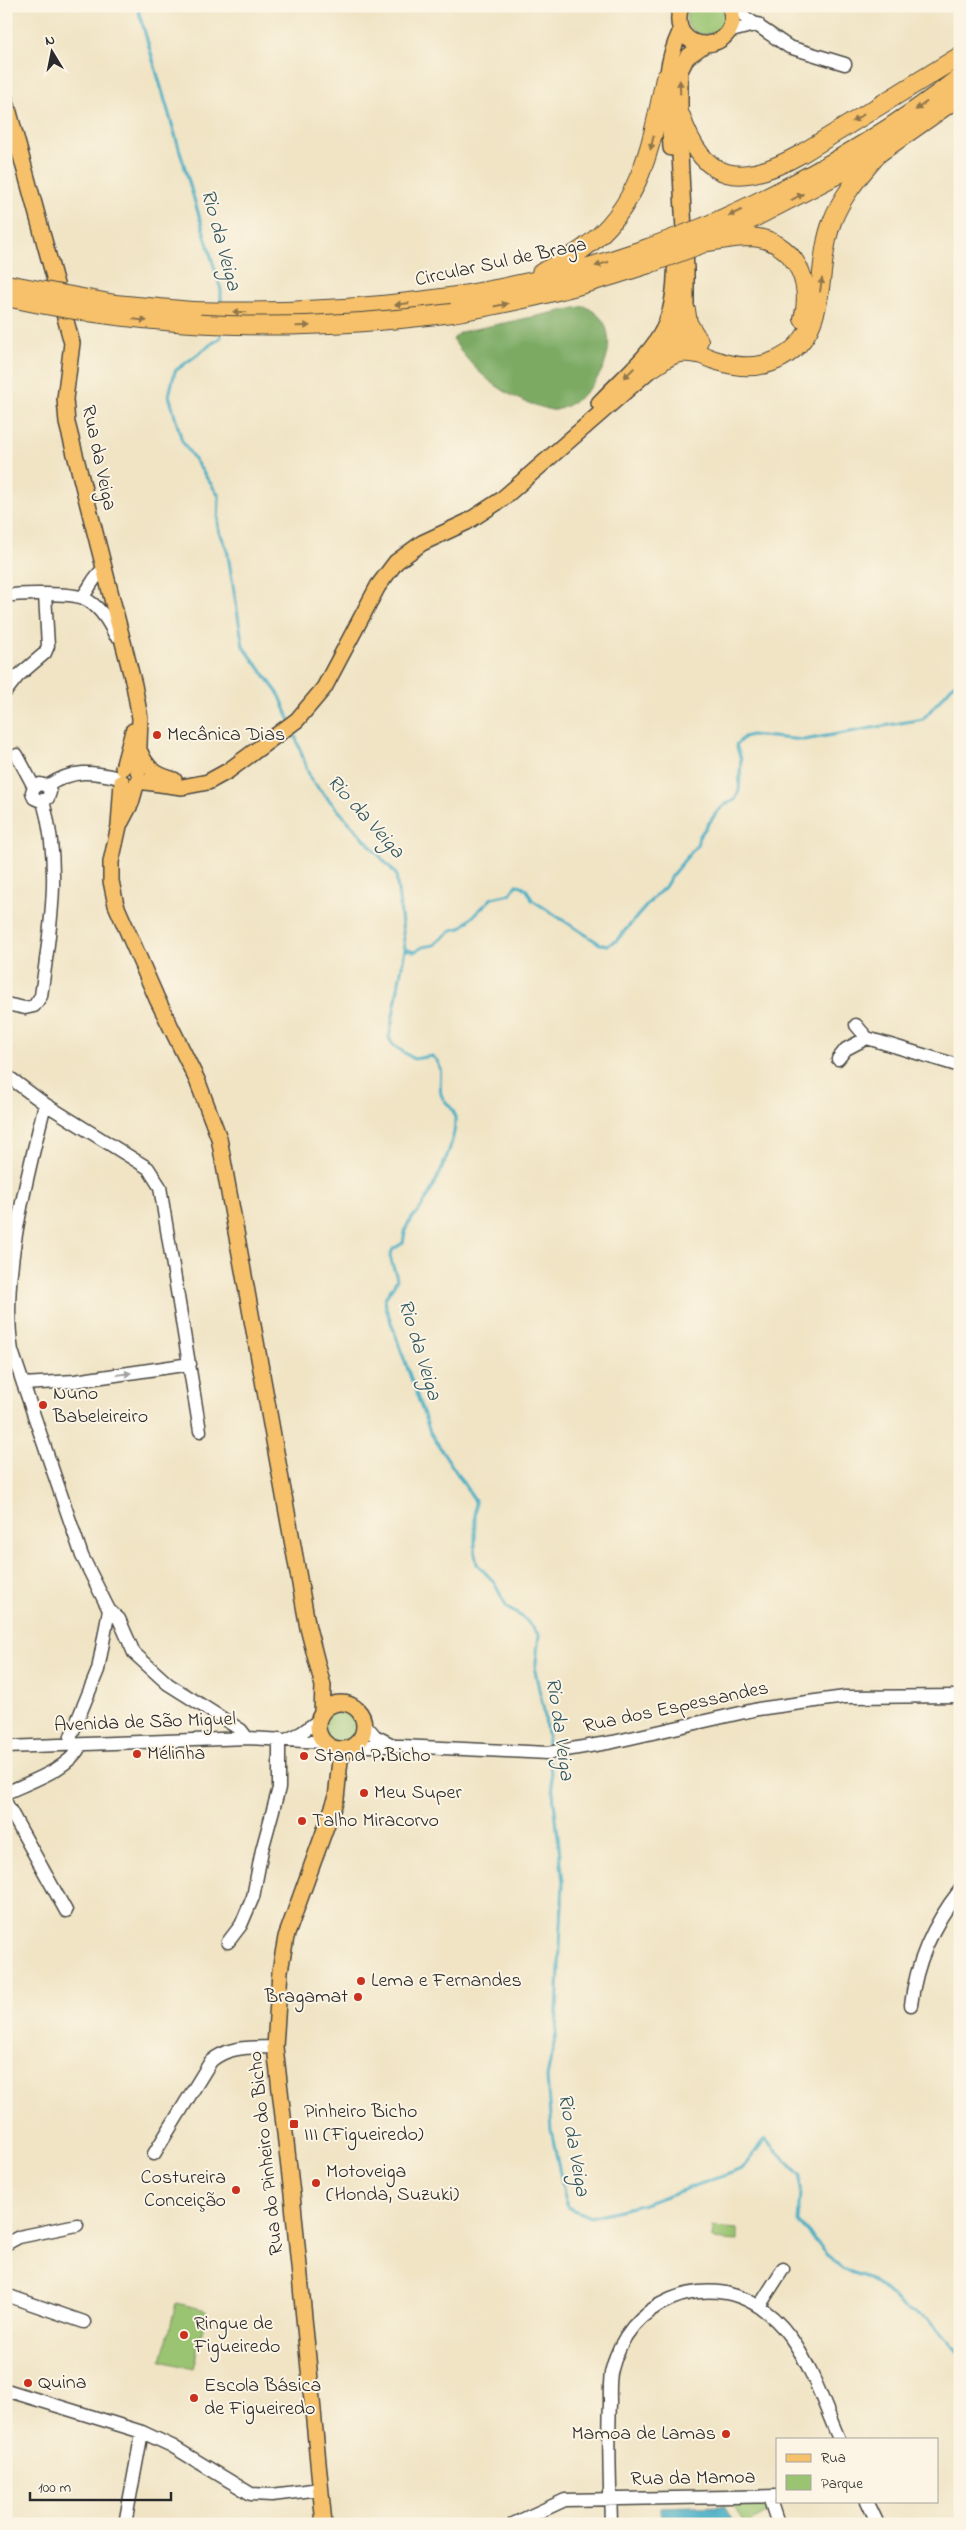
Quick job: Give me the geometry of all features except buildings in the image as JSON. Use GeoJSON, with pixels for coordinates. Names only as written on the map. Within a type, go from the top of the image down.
{"type":"FeatureCollection","features":[{"type":"Feature","properties":{"kind":"highway"},"geometry":{"type":"LineString","coordinates":[[681,116],[694,147],[710,164],[733,175],[758,174],[800,154],[960,56]]}},
{"type":"Feature","properties":{"kind":"highway","name":"Circular Sul de Braga"},"geometry":{"type":"LineString","coordinates":[[707,234],[774,194],[842,158],[907,116],[960,77]]}},
{"type":"Feature","properties":{"kind":"highway"},"geometry":{"type":"LineString","coordinates":[[525,282],[586,247],[624,207],[641,176],[650,151],[665,78]]}},
{"type":"Feature","properties":{"kind":"highway","name":"Circular Sul de Braga"},"geometry":{"type":"LineString","coordinates":[[6,284],[116,304],[192,310],[269,312],[337,310],[530,299],[604,279],[649,256],[707,234],[879,153],[960,96]]}},
{"type":"Feature","properties":{"kind":"highway"},"geometry":{"type":"LineString","coordinates":[[686,310],[688,323],[700,348],[732,365],[760,366],[783,357],[804,339],[815,315],[831,223],[847,193],[879,153]]}},
{"type":"Feature","properties":{"kind":"highway"},"geometry":{"type":"LineString","coordinates":[[669,330],[686,346],[738,356],[757,356],[770,353],[782,346],[798,329],[806,306],[807,296],[803,275],[798,265],[786,252],[772,243],[750,237],[707,234]]}},
{"type":"Feature","properties":{"kind":"highway","name":"Circular Sul de Braga"},"geometry":{"type":"LineString","coordinates":[[6,296],[122,318],[238,327],[338,325],[451,305],[525,282],[649,256]]}},
{"type":"Feature","properties":{"kind":"highway"},"geometry":{"type":"LineString","coordinates":[[652,368],[673,354],[700,348]]}},
{"type":"Feature","properties":{"kind":"main road"},"geometry":{"type":"LineString","coordinates":[[680,6],[678,22],[681,30],[690,40],[704,45]]}},
{"type":"Feature","properties":{"kind":"main road"},"geometry":{"type":"LineString","coordinates":[[542,462],[686,310],[686,269],[680,154],[680,71],[687,57],[704,45],[721,39],[728,32],[732,20],[730,6]]}},
{"type":"Feature","properties":{"kind":"main road"},"geometry":{"type":"LineString","coordinates":[[130,776],[159,780],[182,787],[208,782],[228,772],[297,720],[324,688],[378,586],[396,562],[422,543],[467,522],[501,500],[542,462],[652,368],[668,350],[676,265],[670,130],[665,78],[668,59],[681,30]]}},
{"type":"Feature","properties":{"kind":"main road","name":"Rua da Veiga"},"geometry":{"type":"LineString","coordinates":[[6,101],[72,343],[65,399],[66,423],[122,636],[140,718],[140,751],[130,776]]}},
{"type":"Feature","properties":{"kind":"main road","name":"Rua da Veiga"},"geometry":{"type":"LineString","coordinates":[[130,776],[138,708]]}},
{"type":"Feature","properties":{"kind":"main road"},"geometry":{"type":"LineString","coordinates":[[140,751],[144,763],[159,780]]}},
{"type":"Feature","properties":{"kind":"main road"},"geometry":{"type":"LineString","coordinates":[[130,776],[131,803]]}},
{"type":"Feature","properties":{"kind":"main road"},"geometry":{"type":"LineString","coordinates":[[130,776],[112,862],[111,881],[116,904],[157,999],[197,1080],[219,1138],[308,1628],[323,1686],[320,1735],[326,1743],[334,1748],[350,1747],[364,1732],[364,1723],[358,1710],[323,1686]]}},
{"type":"Feature","properties":{"kind":"main road"},"geometry":{"type":"LineString","coordinates":[[119,826],[131,803],[139,793],[159,780]]}},
{"type":"Feature","properties":{"kind":"main road"},"geometry":{"type":"LineString","coordinates":[[320,1716],[336,1704],[352,1706]]}},
{"type":"Feature","properties":{"kind":"main road","name":"Rua do Pinheiro do Bicho"},"geometry":{"type":"LineString","coordinates":[[326,1743],[337,1787]]}},
{"type":"Feature","properties":{"kind":"main road","name":"Rua do Pinheiro do Bicho"},"geometry":{"type":"LineString","coordinates":[[324,2524],[292,2186],[275,2047],[280,1971],[286,1937],[336,1799],[340,1760],[350,1747]]}},
{"type":"Feature","properties":{"kind":"street"},"geometry":{"type":"LineString","coordinates":[[730,6],[789,47],[845,64]]}},
{"type":"Feature","properties":{"kind":"street"},"geometry":{"type":"LineString","coordinates":[[728,32],[758,24]]}},
{"type":"Feature","properties":{"kind":"street"},"geometry":{"type":"LineString","coordinates":[[82,598],[90,589],[99,572],[104,569]]}},
{"type":"Feature","properties":{"kind":"street"},"geometry":{"type":"LineString","coordinates":[[7,594],[32,592],[82,598],[106,616],[115,635],[122,636]]}},
{"type":"Feature","properties":{"kind":"street"},"geometry":{"type":"LineString","coordinates":[[6,691],[18,676],[45,653],[48,646],[45,594]]}},
{"type":"Feature","properties":{"kind":"street"},"geometry":{"type":"LineString","coordinates":[[18,755],[34,787],[32,792],[34,798],[43,801]]}},
{"type":"Feature","properties":{"kind":"street"},"geometry":{"type":"LineString","coordinates":[[34,787],[40,784],[47,786],[63,777],[91,771],[130,776]]}},
{"type":"Feature","properties":{"kind":"street"},"geometry":{"type":"LineString","coordinates":[[43,801],[50,795],[47,786]]}},
{"type":"Feature","properties":{"kind":"street"},"geometry":{"type":"LineString","coordinates":[[6,1004],[25,1008],[34,1006],[41,996],[55,890],[51,828],[43,801]]}},
{"type":"Feature","properties":{"kind":"street"},"geometry":{"type":"LineString","coordinates":[[856,1025],[867,1038],[960,1066]]}},
{"type":"Feature","properties":{"kind":"street"},"geometry":{"type":"LineString","coordinates":[[838,1059],[846,1049],[867,1038]]}},
{"type":"Feature","properties":{"kind":"street"},"geometry":{"type":"LineString","coordinates":[[6,1075],[45,1104],[148,1168],[160,1187],[200,1431]]}},
{"type":"Feature","properties":{"kind":"street"},"geometry":{"type":"LineString","coordinates":[[45,1104],[19,1213],[8,1272],[7,1328],[23,1384],[70,1527],[109,1610],[119,1619],[134,1653],[168,1684],[241,1730],[247,1738]]}},
{"type":"Feature","properties":{"kind":"street"},"geometry":{"type":"LineString","coordinates":[[6,1221],[19,1213]]}},
{"type":"Feature","properties":{"kind":"street"},"geometry":{"type":"LineString","coordinates":[[23,1384],[75,1380],[190,1364]]}},
{"type":"Feature","properties":{"kind":"street"},"geometry":{"type":"LineString","coordinates":[[6,1793],[44,1775],[76,1756],[75,1745],[71,1736],[98,1670],[109,1610]]}},
{"type":"Feature","properties":{"kind":"street","name":"Rua dos Espessandes"},"geometry":{"type":"LineString","coordinates":[[401,1746],[547,1752],[613,1742],[758,1709],[808,1702],[845,1697],[960,1696]]}},
{"type":"Feature","properties":{"kind":"street"},"geometry":{"type":"LineString","coordinates":[[228,1942],[241,1925],[253,1897],[262,1850],[279,1788],[282,1740],[301,1733],[320,1716]]}},
{"type":"Feature","properties":{"kind":"street"},"geometry":{"type":"LineString","coordinates":[[364,1723],[375,1736],[390,1744],[401,1746]]}},
{"type":"Feature","properties":{"kind":"street","name":"Avenida de São Miguel"},"geometry":{"type":"LineString","coordinates":[[6,1747],[247,1738],[326,1743]]}},
{"type":"Feature","properties":{"kind":"street"},"geometry":{"type":"LineString","coordinates":[[350,1747],[401,1746]]}},
{"type":"Feature","properties":{"kind":"street"},"geometry":{"type":"LineString","coordinates":[[6,1803],[66,1911]]}},
{"type":"Feature","properties":{"kind":"street"},"geometry":{"type":"LineString","coordinates":[[911,2005],[913,1988],[930,1937],[938,1921],[960,1890]]}},
{"type":"Feature","properties":{"kind":"street"},"geometry":{"type":"LineString","coordinates":[[154,2154],[211,2061],[219,2053],[232,2049],[275,2047]]}},
{"type":"Feature","properties":{"kind":"street"},"geometry":{"type":"LineString","coordinates":[[6,2244],[19,2237],[77,2225]]}},
{"type":"Feature","properties":{"kind":"street"},"geometry":{"type":"LineString","coordinates":[[760,2305],[783,2268]]}},
{"type":"Feature","properties":{"kind":"street"},"geometry":{"type":"LineString","coordinates":[[611,2524],[611,2370],[625,2338],[637,2321],[664,2302],[692,2293],[720,2292],[760,2305],[781,2325],[794,2341],[839,2438]]}},
{"type":"Feature","properties":{"kind":"street"},"geometry":{"type":"LineString","coordinates":[[6,2295],[84,2322]]}},
{"type":"Feature","properties":{"kind":"street"},"geometry":{"type":"LineString","coordinates":[[6,2390],[142,2432],[172,2446],[251,2494],[272,2495],[320,2489]]}},
{"type":"Feature","properties":{"kind":"street"},"geometry":{"type":"LineString","coordinates":[[125,2524],[142,2432]]}},
{"type":"Feature","properties":{"kind":"street"},"geometry":{"type":"LineString","coordinates":[[773,2496],[778,2524]]}},
{"type":"Feature","properties":{"kind":"street","name":"Rua da Mamoa"},"geometry":{"type":"LineString","coordinates":[[513,2524],[566,2500],[773,2496]]}},
{"type":"Feature","properties":{"kind":"street"},"geometry":{"type":"LineString","coordinates":[[867,2502],[878,2524]]}},
{"type":"Feature","properties":{"kind":"green space"},"geometry":{"type":"Polygon","coordinates":[[[689,6],[721,6],[724,18],[721,27],[714,32],[697,33],[690,28],[686,19],[689,6]]]}},
{"type":"Feature","properties":{"kind":"green space"},"geometry":{"type":"Polygon","coordinates":[[[585,306],[605,323],[609,340],[608,353],[598,378],[589,389],[568,405],[556,410],[528,403],[502,390],[479,372],[453,339],[461,332],[585,306]]]}},
{"type":"Feature","properties":{"kind":"green space"},"geometry":{"type":"Polygon","coordinates":[[[341,1709],[348,1710],[353,1714],[357,1719],[357,1733],[353,1738],[348,1742],[341,1743],[334,1742],[329,1738],[325,1733],[324,1726],[325,1719],[329,1714],[334,1710],[341,1709]]]}},
{"type":"Feature","properties":{"kind":"green space"},"geometry":{"type":"Polygon","coordinates":[[[713,2227],[737,2229],[737,2241],[712,2239],[713,2227]]]}},
{"type":"Feature","properties":{"kind":"green space","name":"Ringue de Figueiredo"},"geometry":{"type":"Polygon","coordinates":[[[176,2303],[207,2310],[193,2369],[162,2361],[176,2303]]]}},
{"type":"Feature","properties":{"kind":"green space"},"geometry":{"type":"Polygon","coordinates":[[[734,2505],[766,2505],[769,2512],[744,2524],[734,2505]]]}},
{"type":"Feature","properties":{"kind":"water"},"geometry":{"type":"Polygon","coordinates":[[[724,2505],[734,2524],[662,2524],[661,2507],[724,2505]]]}},
{"type":"Feature","properties":{"kind":"waterway","name":"Rio da Veiga"},"geometry":{"type":"LineString","coordinates":[[137,6],[221,290],[221,306]]}},
{"type":"Feature","properties":{"kind":"waterway","name":"Rio da Veiga"},"geometry":{"type":"LineString","coordinates":[[221,330],[221,337],[175,371],[169,395],[182,441],[219,496],[218,528],[227,549],[243,646],[280,696],[290,721]]}},
{"type":"Feature","properties":{"kind":"waterway"},"geometry":{"type":"LineString","coordinates":[[405,949],[414,952],[423,947],[434,945],[452,930],[461,928],[492,898],[510,894],[516,885],[524,888],[532,900],[600,944],[608,945],[616,941],[665,887],[672,875],[697,845],[699,837],[717,812],[726,804],[735,800],[739,790],[741,759],[736,745],[744,737],[751,735],[804,740],[923,719],[960,677]]}},
{"type":"Feature","properties":{"kind":"waterway","name":"Rio da Veiga"},"geometry":{"type":"LineString","coordinates":[[293,730],[311,780],[396,874],[405,949],[389,1038],[393,1045],[414,1059],[432,1056],[436,1060],[441,1074],[441,1094],[454,1113],[455,1123],[450,1147],[433,1187],[422,1206],[408,1224],[403,1243],[393,1249],[390,1256],[397,1278],[385,1298],[386,1308],[430,1432],[475,1501],[475,1553],[477,1564],[494,1582],[507,1608],[524,1618],[539,1635],[535,1671],[544,1711],[549,1750]]}},
{"type":"Feature","properties":{"kind":"waterway","name":"Rio da Veiga"},"geometry":{"type":"LineString","coordinates":[[549,1756],[563,1882],[556,2034],[547,2077],[551,2130],[567,2207],[590,2217],[641,2205],[742,2169],[765,2139],[801,2176],[798,2222],[842,2269],[871,2279],[903,2307],[930,2320],[960,2354]]}},
{"type":"Feature","properties":{"kind":"place","name":"Mecânica Dias"},"geometry":{"type":"Point","coordinates":[157,735]}},
{"type":"Feature","properties":{"kind":"place","name":"Nuno Babeleireiro"},"geometry":{"type":"Point","coordinates":[43,1405]}},
{"type":"Feature","properties":{"kind":"place","name":"Mélinha"},"geometry":{"type":"Point","coordinates":[137,1754]}},
{"type":"Feature","properties":{"kind":"place","name":"Stand P.Bicho"},"geometry":{"type":"Point","coordinates":[304,1756]}},
{"type":"Feature","properties":{"kind":"place","name":"Meu Super"},"geometry":{"type":"Point","coordinates":[364,1793]}},
{"type":"Feature","properties":{"kind":"place","name":"Talho Miracorvo"},"geometry":{"type":"Point","coordinates":[302,1821]}},
{"type":"Feature","properties":{"kind":"place","name":"Lema e Fernandes"},"geometry":{"type":"Point","coordinates":[361,1981]}},
{"type":"Feature","properties":{"kind":"place","name":"Bragamat"},"geometry":{"type":"Point","coordinates":[358,1997]}},
{"type":"Feature","properties":{"kind":"place","name":"Pinheiro Bicho III (Figueiredo)"},"geometry":{"type":"Point","coordinates":[294,2124]}},
{"type":"Feature","properties":{"kind":"place","name":"Motoveiga (Honda, Suzuki)"},"geometry":{"type":"Point","coordinates":[316,2183]}},
{"type":"Feature","properties":{"kind":"place","name":"Costureira Conceição"},"geometry":{"type":"Point","coordinates":[236,2190]}},
{"type":"Feature","properties":{"kind":"place","name":"Ringue de Figueiredo"},"geometry":{"type":"Point","coordinates":[184,2335]}},
{"type":"Feature","properties":{"kind":"place","name":"Quina"},"geometry":{"type":"Point","coordinates":[28,2383]}},
{"type":"Feature","properties":{"kind":"place","name":"Escola Básica de Figueiredo"},"geometry":{"type":"Point","coordinates":[194,2398]}},
{"type":"Feature","properties":{"kind":"place","name":"Mamoa de Lamas"},"geometry":{"type":"Point","coordinates":[726,2434]}}]}
